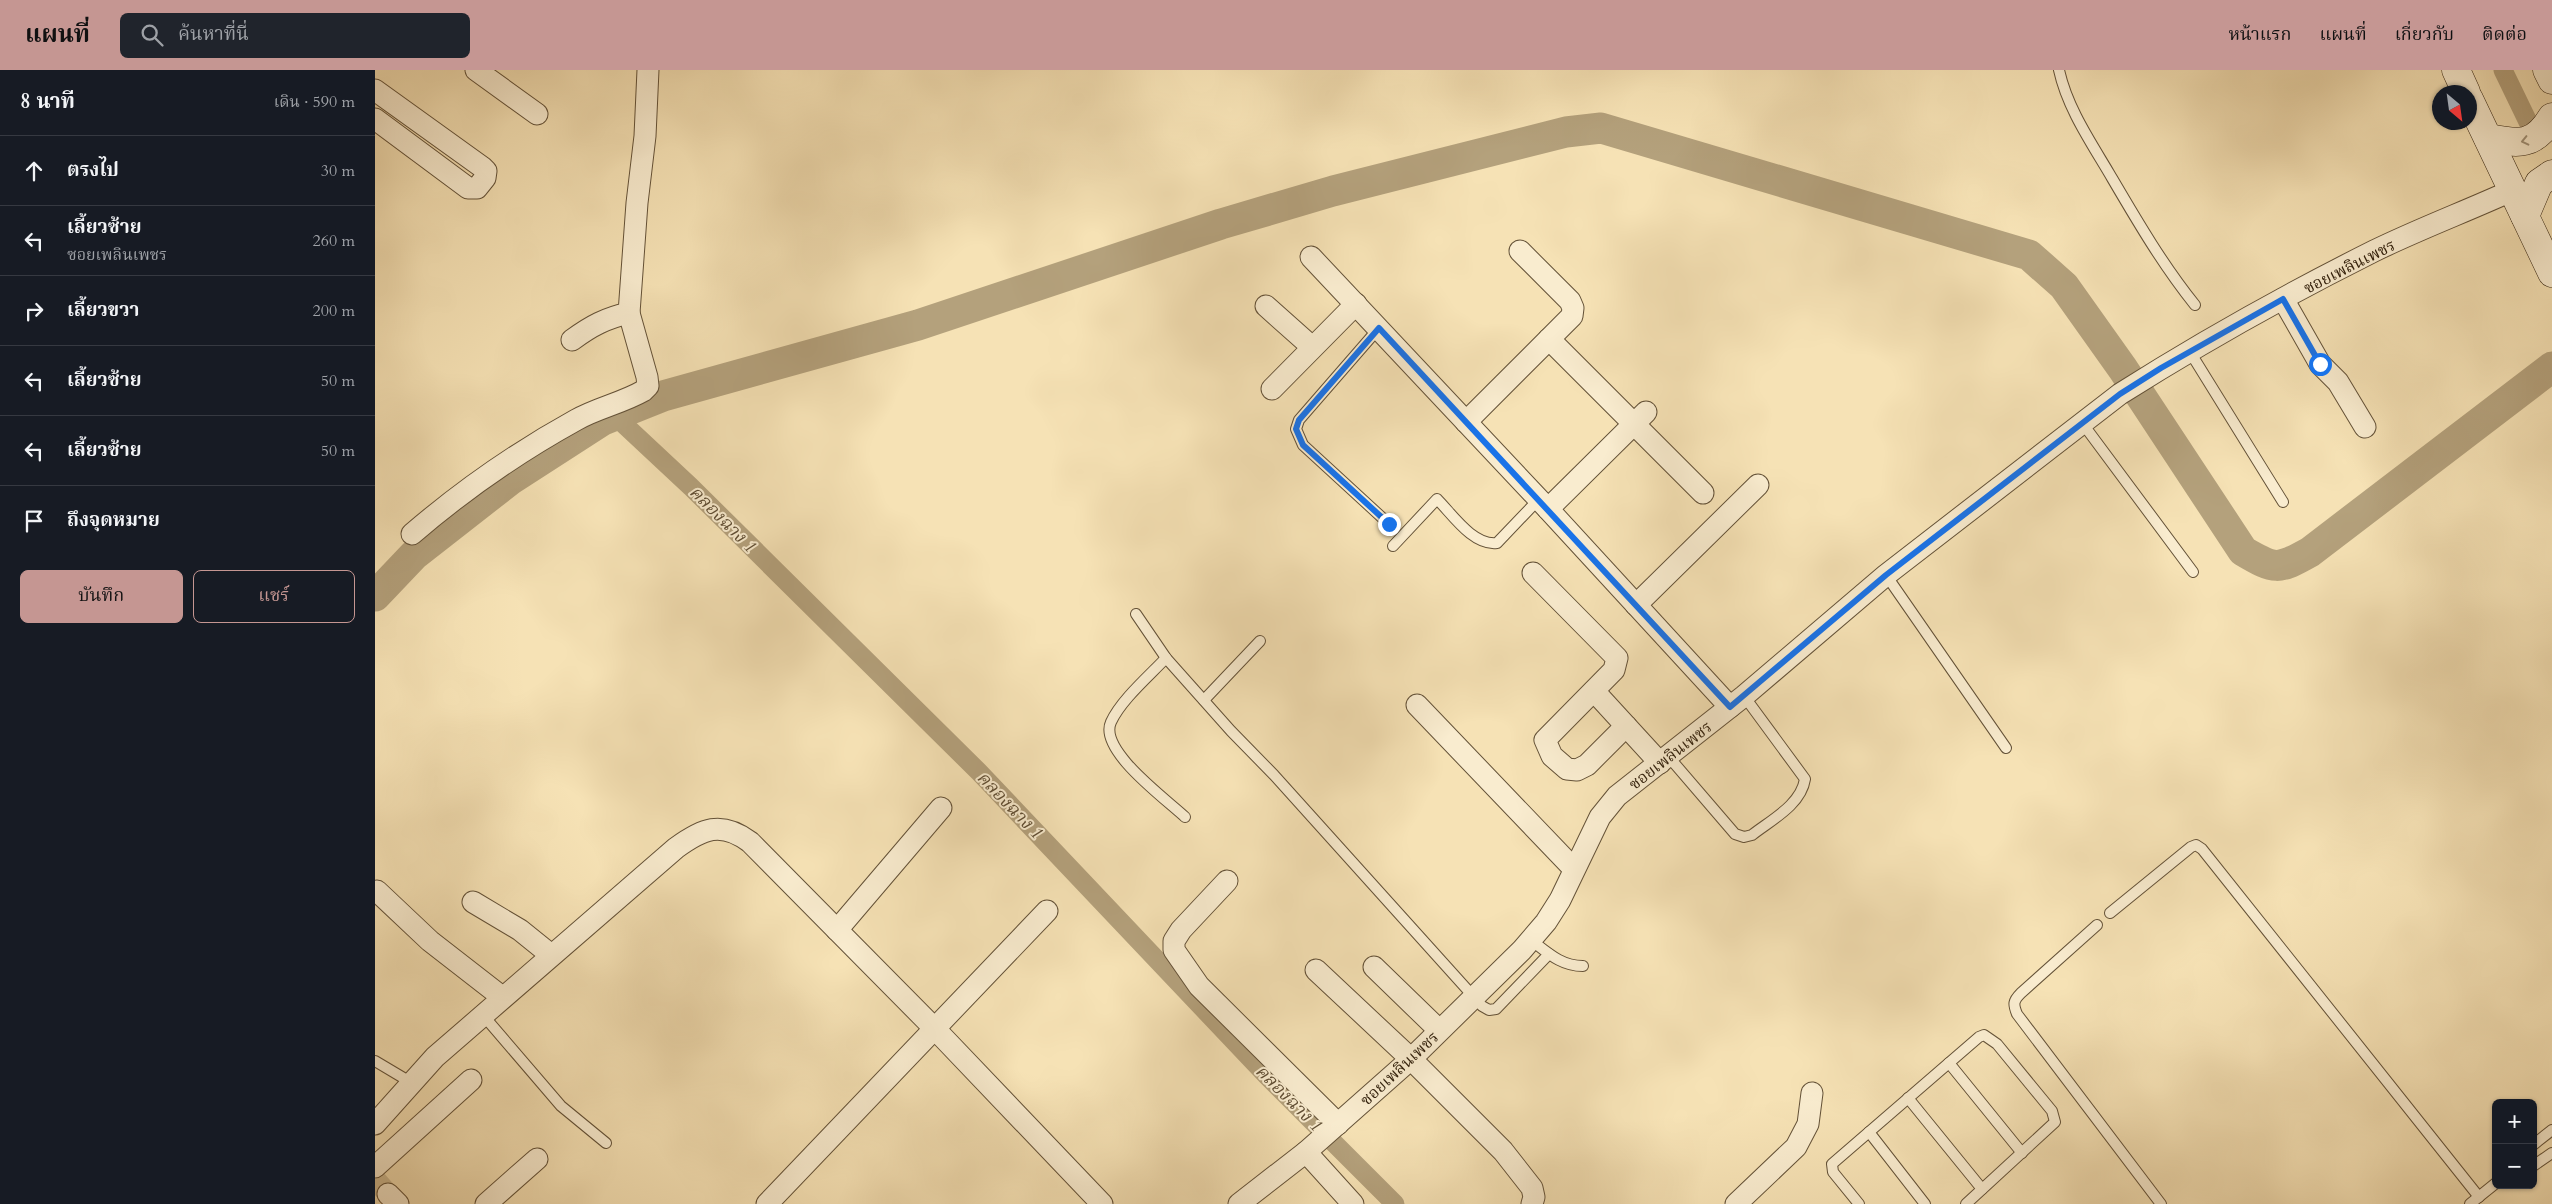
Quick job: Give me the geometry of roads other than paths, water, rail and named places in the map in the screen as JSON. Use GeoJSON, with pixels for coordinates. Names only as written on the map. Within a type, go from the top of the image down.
{"type":"FeatureCollection","features":[{"type":"Feature","properties":{"kind":"main road"},"geometry":{"type":"LineString","coordinates":[[2456,70],[2464,85]]}},
{"type":"Feature","properties":{"kind":"main road"},"geometry":{"type":"LineString","coordinates":[[2547,70],[2552,80]]}},
{"type":"Feature","properties":{"kind":"main road"},"geometry":{"type":"LineString","coordinates":[[2477,115],[2552,273]]}},
{"type":"Feature","properties":{"kind":"main road"},"geometry":{"type":"LineString","coordinates":[[2488,138],[2513,143],[2528,142],[2539,136],[2552,117]]}},
{"type":"Feature","properties":{"kind":"main road"},"geometry":{"type":"LineString","coordinates":[[2525,216],[2539,183],[2552,174]]}},
{"type":"Feature","properties":{"kind":"street"},"geometry":{"type":"LineString","coordinates":[[476,70],[537,114]]}},
{"type":"Feature","properties":{"kind":"street"},"geometry":{"type":"LineString","coordinates":[[412,534],[446,505],[526,450],[592,411],[643,391],[648,386],[629,313],[637,203],[645,136],[648,70]]}},
{"type":"Feature","properties":{"kind":"street"},"geometry":{"type":"LineString","coordinates":[[375,90],[482,167],[486,171],[485,178],[477,188],[468,188],[375,119]]}},
{"type":"Feature","properties":{"kind":"street","name":"ซอยเพลินเพชร"},"geometry":{"type":"LineString","coordinates":[[1239,1204],[1325,1135],[1411,1059],[1531,940],[1560,900],[1600,816],[1617,796],[1737,701],[1886,575],[2120,394],[2161,368],[2283,299],[2376,251],[2513,190]]}},
{"type":"Feature","properties":{"kind":"street"},"geometry":{"type":"LineString","coordinates":[[1466,422],[1572,316],[1573,308],[1570,301],[1520,251]]}},
{"type":"Feature","properties":{"kind":"street"},"geometry":{"type":"LineString","coordinates":[[1311,257],[1636,605],[1737,701]]}},
{"type":"Feature","properties":{"kind":"street"},"geometry":{"type":"LineString","coordinates":[[2283,299],[2320,364],[2338,382],[2365,427]]}},
{"type":"Feature","properties":{"kind":"street"},"geometry":{"type":"LineString","coordinates":[[1272,389],[1356,304]]}},
{"type":"Feature","properties":{"kind":"street"},"geometry":{"type":"LineString","coordinates":[[1266,306],[1312,347]]}},
{"type":"Feature","properties":{"kind":"street"},"geometry":{"type":"LineString","coordinates":[[573,340],[594,324],[609,317],[629,313]]}},
{"type":"Feature","properties":{"kind":"street"},"geometry":{"type":"LineString","coordinates":[[1549,339],[1640,418],[1703,493]]}},
{"type":"Feature","properties":{"kind":"street"},"geometry":{"type":"LineString","coordinates":[[1543,504],[1640,418]]}},
{"type":"Feature","properties":{"kind":"street"},"geometry":{"type":"LineString","coordinates":[[1636,605],[1758,485]]}},
{"type":"Feature","properties":{"kind":"street"},"geometry":{"type":"LineString","coordinates":[[1533,573],[1612,650],[1617,658],[1614,670],[1545,740],[1551,756],[1567,769],[1577,770],[1587,765],[1626,726]]}},
{"type":"Feature","properties":{"kind":"street"},"geometry":{"type":"LineString","coordinates":[[1594,691],[1626,726],[1664,759]]}},
{"type":"Feature","properties":{"kind":"street"},"geometry":{"type":"LineString","coordinates":[[1417,705],[1574,870]]}},
{"type":"Feature","properties":{"kind":"street"},"geometry":{"type":"LineString","coordinates":[[837,930],[941,808]]}},
{"type":"Feature","properties":{"kind":"street"},"geometry":{"type":"LineString","coordinates":[[375,1124],[435,1057],[675,848],[693,835],[710,829],[725,829],[737,833],[749,842],[935,1029],[1101,1204]]}},
{"type":"Feature","properties":{"kind":"street"},"geometry":{"type":"LineString","coordinates":[[1227,881],[1181,930],[1174,941],[1174,950],[1199,986],[1325,1135],[1353,1204]]}},
{"type":"Feature","properties":{"kind":"street"},"geometry":{"type":"LineString","coordinates":[[377,891],[430,941],[502,997]]}},
{"type":"Feature","properties":{"kind":"street"},"geometry":{"type":"LineString","coordinates":[[473,902],[521,930],[551,955]]}},
{"type":"Feature","properties":{"kind":"street"},"geometry":{"type":"LineString","coordinates":[[767,1204],[1047,911]]}},
{"type":"Feature","properties":{"kind":"street"},"geometry":{"type":"LineString","coordinates":[[1374,967],[1439,1030]]}},
{"type":"Feature","properties":{"kind":"street"},"geometry":{"type":"LineString","coordinates":[[1317,970],[1411,1059],[1503,1151],[1532,1188],[1532,1204]]}},
{"type":"Feature","properties":{"kind":"street"},"geometry":{"type":"LineString","coordinates":[[375,1167],[471,1080]]}},
{"type":"Feature","properties":{"kind":"street"},"geometry":{"type":"LineString","coordinates":[[1736,1204],[1796,1147],[1807,1124],[1812,1093]]}},
{"type":"Feature","properties":{"kind":"street"},"geometry":{"type":"LineString","coordinates":[[486,1204],[537,1159]]}},
{"type":"Feature","properties":{"kind":"lane"},"geometry":{"type":"LineString","coordinates":[[2059,70],[2065,94],[2095,150],[2151,245],[2195,305]]}},
{"type":"Feature","properties":{"kind":"lane"},"geometry":{"type":"LineString","coordinates":[[1379,328],[1299,420],[1296,429],[1303,445],[1389,524]]}},
{"type":"Feature","properties":{"kind":"lane"},"geometry":{"type":"LineString","coordinates":[[2190,352],[2283,502]]}},
{"type":"Feature","properties":{"kind":"lane"},"geometry":{"type":"LineString","coordinates":[[2083,424],[2193,572]]}},
{"type":"Feature","properties":{"kind":"lane"},"geometry":{"type":"LineString","coordinates":[[1393,546],[1437,499],[1478,540],[1488,544],[1497,543],[1543,504]]}},
{"type":"Feature","properties":{"kind":"lane"},"geometry":{"type":"LineString","coordinates":[[1886,575],[2006,748]]}},
{"type":"Feature","properties":{"kind":"lane"},"geometry":{"type":"LineString","coordinates":[[1137,614],[1166,658],[1274,775],[1472,998],[1489,1010],[1496,1008],[1549,954]]}},
{"type":"Feature","properties":{"kind":"lane"},"geometry":{"type":"LineString","coordinates":[[1204,700],[1260,641]]}},
{"type":"Feature","properties":{"kind":"lane"},"geometry":{"type":"LineString","coordinates":[[1166,658],[1119,710],[1110,723],[1109,731],[1119,756],[1185,817]]}},
{"type":"Feature","properties":{"kind":"lane"},"geometry":{"type":"LineString","coordinates":[[1664,759],[1735,834],[1744,837],[1752,836],[1796,801],[1803,788],[1805,779],[1737,701]]}},
{"type":"Feature","properties":{"kind":"lane"},"geometry":{"type":"LineString","coordinates":[[2110,913],[2191,847],[2196,845],[2202,848],[2479,1197]]}},
{"type":"Feature","properties":{"kind":"lane"},"geometry":{"type":"LineString","coordinates":[[2097,925],[2021,993],[2014,1000],[2013,1005],[2017,1014],[2161,1204]]}},
{"type":"Feature","properties":{"kind":"lane"},"geometry":{"type":"LineString","coordinates":[[1531,940],[1566,964],[1583,966]]}},
{"type":"Feature","properties":{"kind":"lane"},"geometry":{"type":"LineString","coordinates":[[483,1014],[561,1106],[606,1143]]}},
{"type":"Feature","properties":{"kind":"lane"},"geometry":{"type":"LineString","coordinates":[[1859,1204],[1831,1168],[1832,1164],[1979,1037],[1988,1036],[1997,1044],[2052,1111],[2055,1122],[1965,1204]]}},
{"type":"Feature","properties":{"kind":"lane"},"geometry":{"type":"LineString","coordinates":[[375,1061],[413,1082]]}},
{"type":"Feature","properties":{"kind":"lane"},"geometry":{"type":"LineString","coordinates":[[1949,1063],[2022,1153]]}},
{"type":"Feature","properties":{"kind":"lane"},"geometry":{"type":"LineString","coordinates":[[1908,1098],[1982,1189]]}},
{"type":"Feature","properties":{"kind":"lane"},"geometry":{"type":"LineString","coordinates":[[2537,1141],[2552,1130]]}},
{"type":"Feature","properties":{"kind":"lane"},"geometry":{"type":"LineString","coordinates":[[1869,1132],[1925,1204]]}},
{"type":"Feature","properties":{"kind":"lane"},"geometry":{"type":"LineString","coordinates":[[2537,1163],[2552,1153]]}},
{"type":"Feature","properties":{"kind":"lane"},"geometry":{"type":"LineString","coordinates":[[2470,1204],[2492,1186]]}},
{"type":"Feature","properties":{"kind":"waterway"},"geometry":{"type":"LineString","coordinates":[[2503,70],[2531,128]]}},
{"type":"Feature","properties":{"kind":"waterway"},"geometry":{"type":"LineString","coordinates":[[375,596],[414,555],[510,480],[603,420],[663,396],[918,325],[1221,224],[1333,191],[1566,132],[1601,128],[2029,255],[2064,286],[2123,369],[2243,551],[2262,562],[2283,565],[2310,552],[2552,367]]}},
{"type":"Feature","properties":{"kind":"waterway","name":"คลองฉาง 1"},"geometry":{"type":"LineString","coordinates":[[615,416],[691,487],[979,772],[1266,1075],[1395,1204]]}},
{"type":"Feature","properties":{"kind":"tunnel"},"geometry":{"type":"LineString","coordinates":[[375,1179],[388,1194]]}}]}
